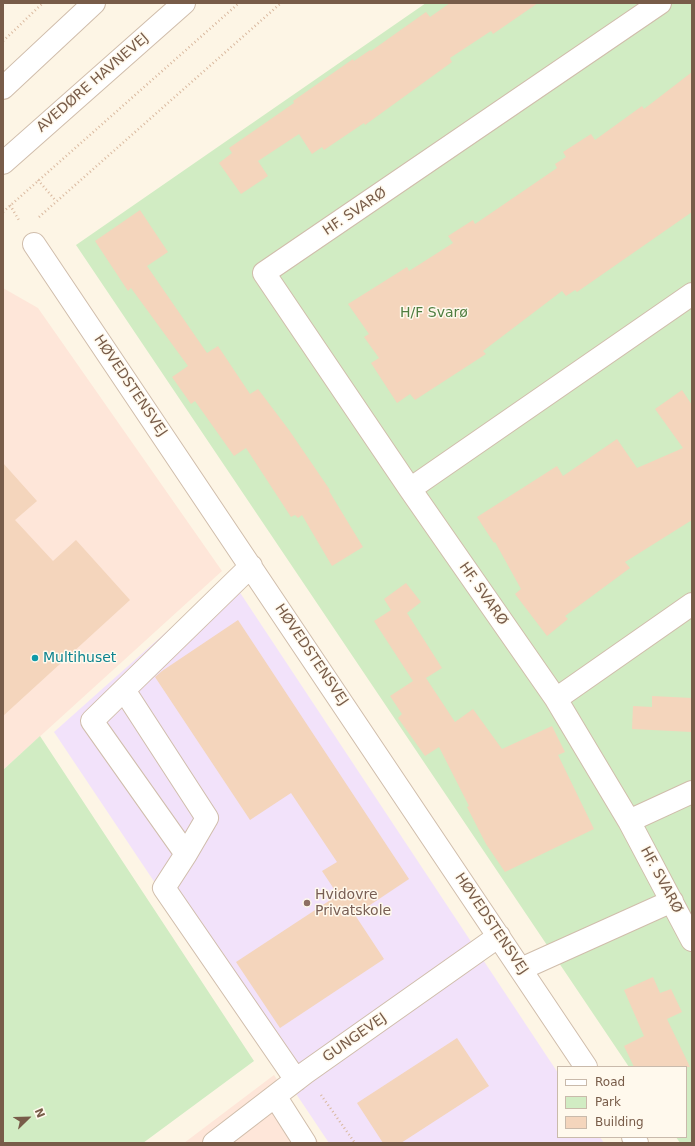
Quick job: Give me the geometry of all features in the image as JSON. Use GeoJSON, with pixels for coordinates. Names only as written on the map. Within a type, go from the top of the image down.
{"type":"FeatureCollection","features":[{"type":"Feature","properties":{"kind":"street"},"geometry":{"type":"LineString","coordinates":[[3,88],[94,3]]}},
{"type":"Feature","properties":{"kind":"street","name":"AVEDØRE HAVNEVEJ"},"geometry":{"type":"LineString","coordinates":[[3,163],[184,3]]}},
{"type":"Feature","properties":{"kind":"street","name":"HF. SVARØ"},"geometry":{"type":"LineString","coordinates":[[660,3],[264,273],[410,489],[556,699],[629,821],[692,940]]}},
{"type":"Feature","properties":{"kind":"street","name":"HØVEDSTENSVEJ"},"geometry":{"type":"LineString","coordinates":[[34,244],[585,1066]]}},
{"type":"Feature","properties":{"kind":"street"},"geometry":{"type":"LineString","coordinates":[[410,489],[692,294]]}},
{"type":"Feature","properties":{"kind":"street"},"geometry":{"type":"LineString","coordinates":[[186,854],[92,722],[251,566]]}},
{"type":"Feature","properties":{"kind":"street"},"geometry":{"type":"LineString","coordinates":[[556,699],[692,604]]}},
{"type":"Feature","properties":{"kind":"street"},"geometry":{"type":"LineString","coordinates":[[124,690],[208,818],[164,888],[301,1076]]}},
{"type":"Feature","properties":{"kind":"street"},"geometry":{"type":"LineString","coordinates":[[629,821],[692,792]]}},
{"type":"Feature","properties":{"kind":"street"},"geometry":{"type":"LineString","coordinates":[[521,969],[672,901]]}},
{"type":"Feature","properties":{"kind":"street","name":"GUNGEVEJ"},"geometry":{"type":"LineString","coordinates":[[214,1143],[301,1076],[499,936]]}},
{"type":"Feature","properties":{"kind":"street"},"geometry":{"type":"LineString","coordinates":[[275,1096],[305,1143]]}},
{"type":"Feature","properties":{"kind":"path"},"geometry":{"type":"LineString","coordinates":[[3,41],[43,3]]}},
{"type":"Feature","properties":{"kind":"path"},"geometry":{"type":"LineString","coordinates":[[3,212],[239,3]]}},
{"type":"Feature","properties":{"kind":"path"},"geometry":{"type":"LineString","coordinates":[[34,244],[29,225],[281,3]]}},
{"type":"Feature","properties":{"kind":"path"},"geometry":{"type":"LineString","coordinates":[[38,180],[56,201]]}},
{"type":"Feature","properties":{"kind":"path"},"geometry":{"type":"LineString","coordinates":[[301,1076],[355,1143]]}},
{"type":"Feature","properties":{"kind":"shaded area"},"geometry":{"type":"Polygon","coordinates":[[[3,288],[38,308],[222,571],[3,770],[3,288]]]}},
{"type":"Feature","properties":{"kind":"shaded area","name":"Hvidovre Privatskole"},"geometry":{"type":"Polygon","coordinates":[[[229,576],[557,1071],[557,1138],[601,1138],[604,1143],[329,1143],[54,732],[229,576]]]}},
{"type":"Feature","properties":{"kind":"shaded area"},"geometry":{"type":"Polygon","coordinates":[[[274,1075],[319,1143],[184,1143],[274,1075]]]}},
{"type":"Feature","properties":{"kind":"green space","name":"H/F Svarø"},"geometry":{"type":"Polygon","coordinates":[[[426,3],[692,3],[692,1143],[680,1143],[677,1138],[687,1138],[687,1066],[628,1066],[76,245],[426,3]]]}},
{"type":"Feature","properties":{"kind":"green space"},"geometry":{"type":"Polygon","coordinates":[[[40,736],[254,1061],[143,1143],[3,1143],[3,770],[40,736]]]}},
{"type":"Feature","properties":{"kind":"building"},"geometry":{"type":"Polygon","coordinates":[[[450,3],[538,3],[493,34],[491,31],[450,58],[452,62],[365,125],[364,123],[324,150],[322,147],[312,154],[299,134],[258,161],[268,176],[241,194],[219,163],[232,153],[229,148],[294,103],[293,101],[353,59],[354,61],[370,50],[371,51],[426,12],[430,17],[450,3]]]}},
{"type":"Feature","properties":{"kind":"building"},"geometry":{"type":"Polygon","coordinates":[[[692,72],[692,212],[577,292],[575,290],[566,296],[562,291],[483,351],[486,354],[415,400],[410,394],[397,403],[371,363],[379,358],[364,337],[369,334],[348,304],[407,267],[409,271],[453,243],[448,236],[473,220],[475,224],[557,168],[555,164],[566,157],[563,152],[591,134],[595,140],[642,106],[644,109],[692,72]]]}},
{"type":"Feature","properties":{"kind":"building"},"geometry":{"type":"Polygon","coordinates":[[[140,210],[168,252],[147,266],[207,353],[218,346],[250,394],[258,389],[289,430],[330,490],[329,491],[363,547],[332,566],[302,515],[298,518],[295,515],[291,517],[246,448],[234,456],[195,401],[191,404],[172,377],[188,366],[131,288],[128,291],[95,241],[140,210]]]}},
{"type":"Feature","properties":{"kind":"building"},"geometry":{"type":"Polygon","coordinates":[[[682,390],[692,405],[692,520],[625,562],[630,568],[565,616],[568,619],[547,636],[515,594],[521,589],[495,542],[494,543],[477,517],[557,466],[563,476],[617,439],[637,468],[683,448],[655,409],[682,390]]]}},
{"type":"Feature","properties":{"kind":"building","name":"Multihuset"},"geometry":{"type":"Polygon","coordinates":[[[3,463],[37,501],[15,520],[53,561],[76,540],[130,600],[3,716],[3,463]]]}},
{"type":"Feature","properties":{"kind":"building"},"geometry":{"type":"Polygon","coordinates":[[[406,583],[421,602],[407,613],[442,668],[426,678],[455,722],[473,709],[502,749],[552,726],[565,752],[558,755],[594,829],[505,872],[486,844],[467,807],[469,806],[439,747],[425,756],[398,718],[402,714],[390,696],[413,681],[374,621],[391,610],[384,599],[406,583]]]}},
{"type":"Feature","properties":{"kind":"building"},"geometry":{"type":"Polygon","coordinates":[[[238,620],[409,879],[355,915],[384,959],[280,1028],[236,962],[338,895],[322,871],[337,862],[291,793],[250,820],[155,677],[238,620]]]}},
{"type":"Feature","properties":{"kind":"building"},"geometry":{"type":"Polygon","coordinates":[[[652,696],[692,698],[692,732],[632,729],[633,706],[652,707],[652,696]]]}},
{"type":"Feature","properties":{"kind":"building"},"geometry":{"type":"Polygon","coordinates":[[[653,977],[660,993],[671,989],[682,1012],[667,1019],[690,1067],[634,1066],[624,1046],[644,1036],[624,990],[653,977]]]}},
{"type":"Feature","properties":{"kind":"building"},"geometry":{"type":"Polygon","coordinates":[[[457,1038],[489,1086],[401,1143],[383,1143],[357,1103],[457,1038]]]}},
{"type":"Feature","properties":{"kind":"place","name":"Multihuset"},"geometry":{"type":"Point","coordinates":[35,658]}},
{"type":"Feature","properties":{"kind":"place","name":"Hvidovre Privatskole"},"geometry":{"type":"Point","coordinates":[307,903]}}]}
